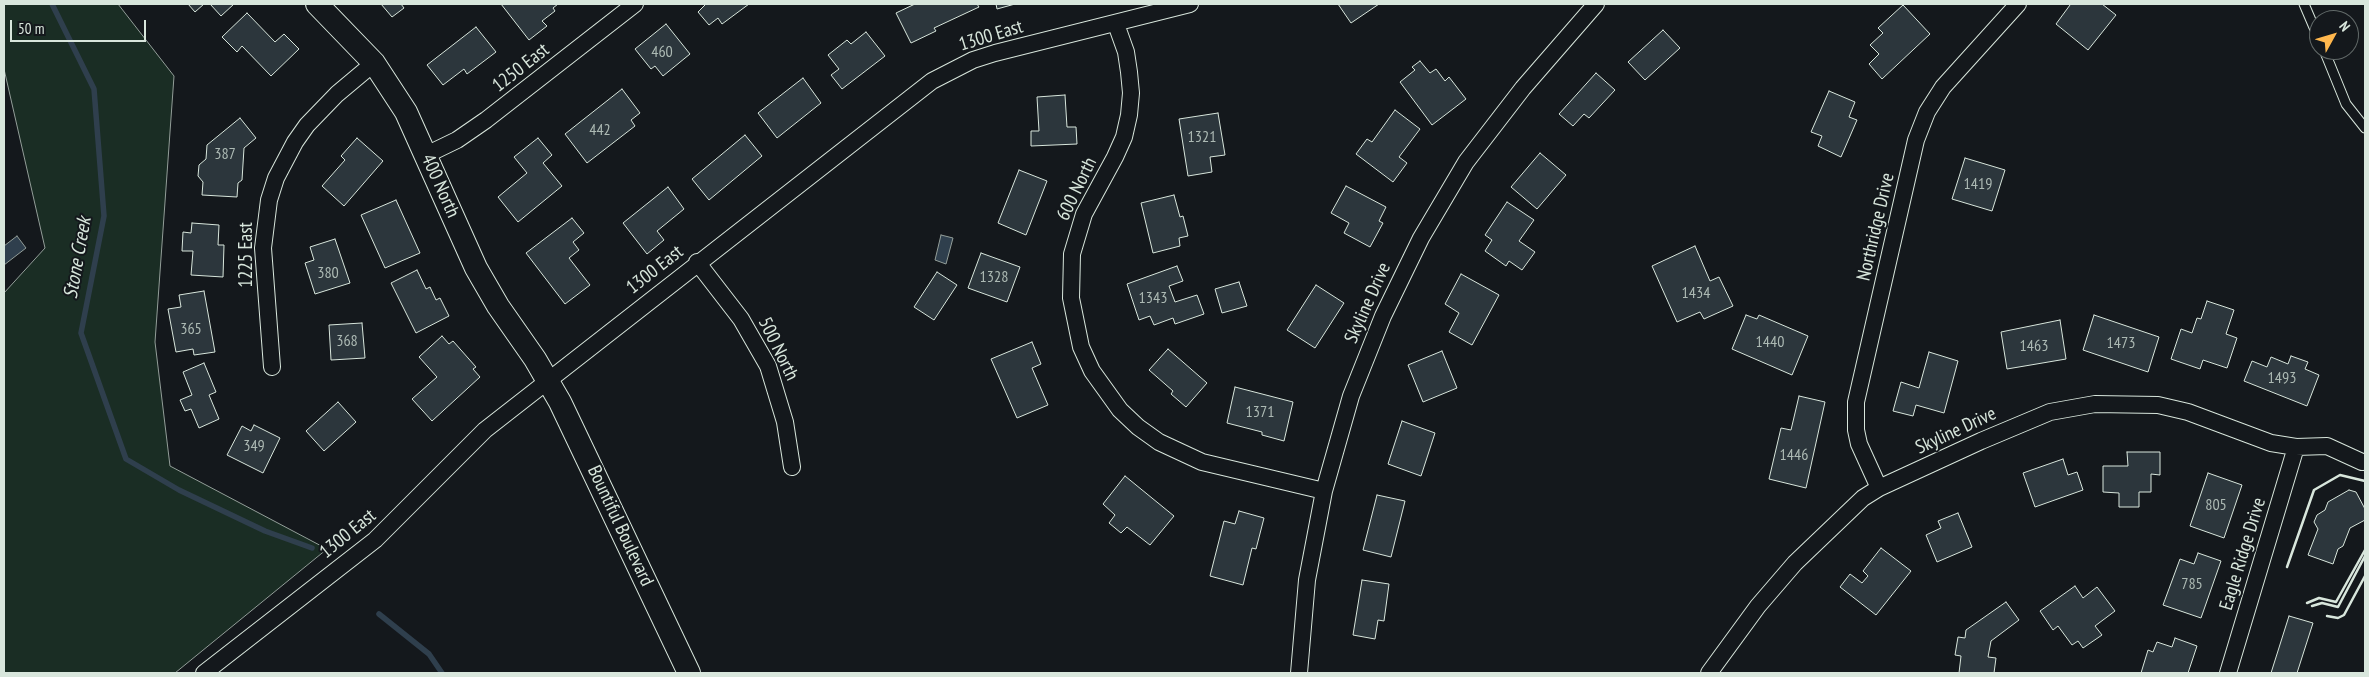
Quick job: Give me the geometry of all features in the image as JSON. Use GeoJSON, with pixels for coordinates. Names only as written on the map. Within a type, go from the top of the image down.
{"type":"FeatureCollection","features":[{"type":"Feature","properties":{"kind":"main road","name":"400 North"},"geometry":{"type":"LineString","coordinates":[[317,4],[374,63],[406,112],[480,275],[498,306],[548,380]]}},
{"type":"Feature","properties":{"kind":"main road","name":"Bountiful Boulevard"},"geometry":{"type":"LineString","coordinates":[[548,380],[614,512],[689,673]]}},
{"type":"Feature","properties":{"kind":"street","name":"1250 East"},"geometry":{"type":"LineString","coordinates":[[426,155],[457,140],[492,116],[635,4]]}},
{"type":"Feature","properties":{"kind":"street","name":"1300 East"},"geometry":{"type":"LineString","coordinates":[[204,673],[375,540],[485,430],[697,262],[932,81],[973,60],[995,53],[1190,4]]}},
{"type":"Feature","properties":{"kind":"street","name":"Skyline Drive"},"geometry":{"type":"LineString","coordinates":[[1299,673],[1307,580],[1324,491],[1338,440],[1367,355],[1400,277],[1466,162],[1552,52],[1596,4]]}},
{"type":"Feature","properties":{"kind":"street","name":"Northridge Drive"},"geometry":{"type":"LineString","coordinates":[[1879,488],[1859,444],[1856,430],[1856,402],[1916,140],[1927,112],[1943,87],[2018,4]]}},
{"type":"Feature","properties":{"kind":"street","name":"600 North"},"geometry":{"type":"LineString","coordinates":[[1116,24],[1126,52],[1130,72],[1129,116],[1124,137],[1115,157],[1084,214],[1072,254],[1071,298],[1081,347],[1092,371],[1120,410],[1138,427],[1159,442],[1202,462],[1324,491]]}},
{"type":"Feature","properties":{"kind":"street","name":"1225 East"},"geometry":{"type":"LineString","coordinates":[[272,367],[263,248],[269,200],[276,178],[295,142],[307,126],[336,94],[374,63]]}},
{"type":"Feature","properties":{"kind":"street","name":"500 North"},"geometry":{"type":"LineString","coordinates":[[697,262],[741,319],[768,366],[785,422],[792,467]]}},
{"type":"Feature","properties":{"kind":"street","name":"Skyline Drive"},"geometry":{"type":"LineString","coordinates":[[1709,673],[1758,606],[1795,564],[1849,510],[1879,488],[2050,412],[2096,404],[2158,405],[2188,412],[2271,443],[2296,447],[2327,446],[2364,463]]}},
{"type":"Feature","properties":{"kind":"street","name":"Eagle Ridge Drive"},"geometry":{"type":"LineString","coordinates":[[2228,673],[2296,447]]}},
{"type":"Feature","properties":{"kind":"lane"},"geometry":{"type":"LineString","coordinates":[[2304,4],[2309,16]]}},
{"type":"Feature","properties":{"kind":"lane"},"geometry":{"type":"LineString","coordinates":[[2328,60],[2346,104],[2365,128]]}},
{"type":"Feature","properties":{"kind":"green space"},"geometry":{"type":"Polygon","coordinates":[[[4,4],[118,4],[174,76],[155,342],[170,466],[327,549],[175,673],[4,673],[4,293],[45,248],[4,69],[4,4]]]}},
{"type":"Feature","properties":{"kind":"water"},"geometry":{"type":"Polygon","coordinates":[[[941,235],[953,238],[946,264],[935,260],[941,235]]]}},
{"type":"Feature","properties":{"kind":"water"},"geometry":{"type":"Polygon","coordinates":[[[17,236],[26,248],[4,265],[4,246],[17,236]]]}},
{"type":"Feature","properties":{"kind":"building"},"geometry":{"type":"Polygon","coordinates":[[[188,4],[204,4],[195,12],[188,4]]]}},
{"type":"Feature","properties":{"kind":"building"},"geometry":{"type":"Polygon","coordinates":[[[210,4],[234,4],[221,16],[210,4]]]}},
{"type":"Feature","properties":{"kind":"building"},"geometry":{"type":"Polygon","coordinates":[[[381,4],[401,4],[404,8],[392,17],[381,4]]]}},
{"type":"Feature","properties":{"kind":"building"},"geometry":{"type":"Polygon","coordinates":[[[501,4],[558,4],[553,8],[555,11],[542,21],[547,26],[529,40],[501,4]]]}},
{"type":"Feature","properties":{"kind":"building"},"geometry":{"type":"Polygon","coordinates":[[[706,4],[749,4],[722,24],[718,18],[709,25],[698,12],[706,4]]]}},
{"type":"Feature","properties":{"kind":"building"},"geometry":{"type":"Polygon","coordinates":[[[915,4],[977,4],[979,7],[934,28],[936,31],[911,43],[896,13],[915,4]]]}},
{"type":"Feature","properties":{"kind":"building"},"geometry":{"type":"Polygon","coordinates":[[[996,4],[1015,4],[997,9],[996,4]]]}},
{"type":"Feature","properties":{"kind":"building"},"geometry":{"type":"Polygon","coordinates":[[[1338,4],[1379,4],[1351,23],[1338,4]]]}},
{"type":"Feature","properties":{"kind":"building"},"geometry":{"type":"Polygon","coordinates":[[[2069,4],[2102,4],[2116,15],[2088,50],[2056,24],[2069,4]]]}},
{"type":"Feature","properties":{"kind":"building"},"geometry":{"type":"Polygon","coordinates":[[[1903,5],[1930,34],[1882,79],[1869,64],[1879,54],[1870,45],[1883,33],[1878,28],[1903,5]]]}},
{"type":"Feature","properties":{"kind":"building"},"geometry":{"type":"Polygon","coordinates":[[[247,13],[275,42],[284,34],[299,49],[271,76],[242,46],[237,52],[222,37],[247,13]]]}},
{"type":"Feature","properties":{"kind":"building"},"geometry":{"type":"Polygon","coordinates":[[[666,24],[690,54],[663,76],[655,66],[651,69],[635,49],[666,24]]]}},
{"type":"Feature","properties":{"kind":"building"},"geometry":{"type":"Polygon","coordinates":[[[476,27],[496,52],[467,74],[464,69],[443,85],[427,65],[476,27]]]}},
{"type":"Feature","properties":{"kind":"building"},"geometry":{"type":"Polygon","coordinates":[[[1663,30],[1680,48],[1645,80],[1628,62],[1663,30]]]}},
{"type":"Feature","properties":{"kind":"building"},"geometry":{"type":"Polygon","coordinates":[[[866,32],[885,56],[842,89],[831,75],[839,69],[828,55],[847,40],[851,44],[866,32]]]}},
{"type":"Feature","properties":{"kind":"building"},"geometry":{"type":"Polygon","coordinates":[[[1420,61],[1430,73],[1436,69],[1445,81],[1449,77],[1466,99],[1432,125],[1400,82],[1415,70],[1412,67],[1420,61]]]}},
{"type":"Feature","properties":{"kind":"building"},"geometry":{"type":"Polygon","coordinates":[[[1596,73],[1615,90],[1589,118],[1584,114],[1573,126],[1559,114],[1596,73]]]}},
{"type":"Feature","properties":{"kind":"building"},"geometry":{"type":"Polygon","coordinates":[[[803,78],[821,103],[777,138],[758,113],[803,78]]]}},
{"type":"Feature","properties":{"kind":"building"},"geometry":{"type":"Polygon","coordinates":[[[622,89],[640,113],[631,120],[635,126],[587,163],[565,134],[622,89]]]}},
{"type":"Feature","properties":{"kind":"building"},"geometry":{"type":"Polygon","coordinates":[[[1829,91],[1855,102],[1849,117],[1857,120],[1841,157],[1818,146],[1822,136],[1811,132],[1829,91]]]}},
{"type":"Feature","properties":{"kind":"building"},"geometry":{"type":"Polygon","coordinates":[[[1065,95],[1067,127],[1076,127],[1077,144],[1031,146],[1031,131],[1039,131],[1037,97],[1065,95]]]}},
{"type":"Feature","properties":{"kind":"building"},"geometry":{"type":"Polygon","coordinates":[[[1395,110],[1420,129],[1399,157],[1407,163],[1393,182],[1356,154],[1367,139],[1372,142],[1395,110]]]}},
{"type":"Feature","properties":{"kind":"building"},"geometry":{"type":"Polygon","coordinates":[[[1218,113],[1225,155],[1210,157],[1212,172],[1188,176],[1179,119],[1218,113]]]}},
{"type":"Feature","properties":{"kind":"building"},"geometry":{"type":"Polygon","coordinates":[[[240,118],[256,138],[244,148],[242,180],[238,183],[237,197],[202,195],[203,182],[198,176],[199,165],[206,159],[207,145],[240,118]]]}},
{"type":"Feature","properties":{"kind":"building"},"geometry":{"type":"Polygon","coordinates":[[[745,135],[762,156],[709,200],[692,179],[745,135]]]}},
{"type":"Feature","properties":{"kind":"building"},"geometry":{"type":"Polygon","coordinates":[[[357,138],[383,161],[344,206],[322,186],[345,160],[341,156],[357,138]]]}},
{"type":"Feature","properties":{"kind":"building"},"geometry":{"type":"Polygon","coordinates":[[[538,138],[552,155],[543,163],[562,186],[518,222],[498,197],[527,173],[514,157],[538,138]]]}},
{"type":"Feature","properties":{"kind":"building"},"geometry":{"type":"Polygon","coordinates":[[[1540,153],[1566,175],[1537,209],[1511,187],[1540,153]]]}},
{"type":"Feature","properties":{"kind":"building"},"geometry":{"type":"Polygon","coordinates":[[[1965,158],[2005,170],[1992,211],[1952,199],[1965,158]]]}},
{"type":"Feature","properties":{"kind":"building"},"geometry":{"type":"Polygon","coordinates":[[[1019,170],[1047,181],[1026,235],[998,223],[1019,170]]]}},
{"type":"Feature","properties":{"kind":"building"},"geometry":{"type":"Polygon","coordinates":[[[1346,186],[1386,207],[1379,221],[1383,223],[1370,247],[1344,233],[1349,223],[1331,213],[1346,186]]]}},
{"type":"Feature","properties":{"kind":"building"},"geometry":{"type":"Polygon","coordinates":[[[668,187],[684,209],[657,231],[664,240],[647,254],[623,223],[668,187]]]}},
{"type":"Feature","properties":{"kind":"building"},"geometry":{"type":"Polygon","coordinates":[[[1174,195],[1180,217],[1183,216],[1188,236],[1179,238],[1180,246],[1153,253],[1141,203],[1174,195]]]}},
{"type":"Feature","properties":{"kind":"building"},"geometry":{"type":"Polygon","coordinates":[[[396,200],[420,253],[385,268],[361,215],[396,200]]]}},
{"type":"Feature","properties":{"kind":"building"},"geometry":{"type":"Polygon","coordinates":[[[1507,202],[1534,220],[1519,241],[1535,252],[1522,270],[1509,261],[1506,266],[1485,251],[1492,240],[1485,235],[1507,202]]]}},
{"type":"Feature","properties":{"kind":"building"},"geometry":{"type":"Polygon","coordinates":[[[572,218],[584,233],[573,242],[579,250],[569,258],[590,285],[565,304],[526,253],[572,218]]]}},
{"type":"Feature","properties":{"kind":"building"},"geometry":{"type":"Polygon","coordinates":[[[192,223],[219,225],[218,245],[224,245],[223,277],[191,275],[193,251],[182,251],[183,232],[191,233],[192,223]]]}},
{"type":"Feature","properties":{"kind":"building"},"geometry":{"type":"Polygon","coordinates":[[[335,239],[350,283],[315,294],[305,263],[314,260],[310,247],[335,239]]]}},
{"type":"Feature","properties":{"kind":"building"},"geometry":{"type":"Polygon","coordinates":[[[1695,246],[1710,281],[1719,277],[1733,306],[1704,319],[1700,312],[1677,322],[1652,266],[1695,246]]]}},
{"type":"Feature","properties":{"kind":"building"},"geometry":{"type":"Polygon","coordinates":[[[981,253],[1020,267],[1007,302],[968,288],[981,253]]]}},
{"type":"Feature","properties":{"kind":"building"},"geometry":{"type":"Polygon","coordinates":[[[1177,266],[1183,281],[1169,286],[1175,302],[1197,295],[1204,314],[1175,324],[1173,318],[1154,325],[1150,316],[1139,320],[1127,284],[1177,266]]]}},
{"type":"Feature","properties":{"kind":"building"},"geometry":{"type":"Polygon","coordinates":[[[417,270],[426,289],[430,287],[436,300],[440,298],[449,316],[416,333],[391,283],[417,270]]]}},
{"type":"Feature","properties":{"kind":"building"},"geometry":{"type":"Polygon","coordinates":[[[937,272],[957,285],[934,320],[914,307],[937,272]]]}},
{"type":"Feature","properties":{"kind":"building"},"geometry":{"type":"Polygon","coordinates":[[[1461,274],[1499,295],[1472,345],[1449,332],[1459,313],[1445,304],[1461,274]]]}},
{"type":"Feature","properties":{"kind":"building"},"geometry":{"type":"Polygon","coordinates":[[[1239,282],[1247,306],[1222,313],[1215,289],[1239,282]]]}},
{"type":"Feature","properties":{"kind":"building"},"geometry":{"type":"Polygon","coordinates":[[[1316,285],[1344,303],[1315,348],[1287,330],[1316,285]]]}},
{"type":"Feature","properties":{"kind":"building"},"geometry":{"type":"Polygon","coordinates":[[[204,291],[215,352],[194,355],[193,349],[176,352],[168,309],[181,307],[179,295],[204,291]]]}},
{"type":"Feature","properties":{"kind":"building"},"geometry":{"type":"Polygon","coordinates":[[[2207,301],[2234,310],[2226,334],[2237,338],[2227,368],[2203,360],[2200,369],[2171,359],[2181,329],[2192,333],[2197,318],[2201,319],[2207,301]]]}},
{"type":"Feature","properties":{"kind":"building"},"geometry":{"type":"Polygon","coordinates":[[[1746,315],[1757,319],[1759,315],[1808,336],[1792,375],[1732,349],[1746,315]]]}},
{"type":"Feature","properties":{"kind":"building"},"geometry":{"type":"Polygon","coordinates":[[[2094,315],[2159,337],[2148,372],[2083,350],[2094,315]]]}},
{"type":"Feature","properties":{"kind":"building"},"geometry":{"type":"Polygon","coordinates":[[[2060,320],[2066,359],[2007,369],[2001,332],[2060,320]]]}},
{"type":"Feature","properties":{"kind":"building"},"geometry":{"type":"Polygon","coordinates":[[[362,323],[365,358],[331,360],[329,325],[362,323]]]}},
{"type":"Feature","properties":{"kind":"building"},"geometry":{"type":"Polygon","coordinates":[[[442,336],[449,344],[453,341],[476,367],[473,369],[480,377],[432,421],[412,399],[437,377],[419,357],[442,336]]]}},
{"type":"Feature","properties":{"kind":"building"},"geometry":{"type":"Polygon","coordinates":[[[1032,342],[1041,364],[1032,368],[1048,405],[1017,418],[991,359],[1032,342]]]}},
{"type":"Feature","properties":{"kind":"building"},"geometry":{"type":"Polygon","coordinates":[[[1168,349],[1207,383],[1186,407],[1171,394],[1173,391],[1149,370],[1168,349]]]}},
{"type":"Feature","properties":{"kind":"building"},"geometry":{"type":"Polygon","coordinates":[[[1442,351],[1457,388],[1423,402],[1408,365],[1442,351]]]}},
{"type":"Feature","properties":{"kind":"building"},"geometry":{"type":"Polygon","coordinates":[[[1929,352],[1958,361],[1944,413],[1916,405],[1913,416],[1893,411],[1901,382],[1919,388],[1929,352]]]}},
{"type":"Feature","properties":{"kind":"building"},"geometry":{"type":"Polygon","coordinates":[[[2291,356],[2308,362],[2305,369],[2319,375],[2307,406],[2244,381],[2252,361],[2267,367],[2271,357],[2288,364],[2291,356]]]}},
{"type":"Feature","properties":{"kind":"building"},"geometry":{"type":"Polygon","coordinates":[[[204,363],[216,392],[209,395],[219,419],[199,428],[191,409],[185,411],[180,400],[192,395],[183,372],[204,363]]]}},
{"type":"Feature","properties":{"kind":"building"},"geometry":{"type":"Polygon","coordinates":[[[1235,387],[1293,402],[1284,441],[1262,435],[1262,432],[1227,423],[1235,387]]]}},
{"type":"Feature","properties":{"kind":"building"},"geometry":{"type":"Polygon","coordinates":[[[1799,396],[1825,402],[1806,488],[1769,479],[1781,428],[1791,430],[1799,396]]]}},
{"type":"Feature","properties":{"kind":"building"},"geometry":{"type":"Polygon","coordinates":[[[338,402],[356,422],[324,451],[306,431],[338,402]]]}},
{"type":"Feature","properties":{"kind":"building"},"geometry":{"type":"Polygon","coordinates":[[[1402,421],[1435,433],[1421,476],[1388,464],[1402,421]]]}},
{"type":"Feature","properties":{"kind":"building"},"geometry":{"type":"Polygon","coordinates":[[[254,425],[280,438],[263,473],[227,455],[242,426],[251,431],[254,425]]]}},
{"type":"Feature","properties":{"kind":"building"},"geometry":{"type":"Polygon","coordinates":[[[2127,452],[2160,452],[2160,475],[2151,474],[2151,492],[2139,492],[2139,507],[2119,507],[2119,493],[2103,492],[2103,466],[2128,466],[2127,452]]]}},
{"type":"Feature","properties":{"kind":"building"},"geometry":{"type":"Polygon","coordinates":[[[2063,459],[2068,475],[2077,472],[2083,490],[2035,507],[2023,473],[2063,459]]]}},
{"type":"Feature","properties":{"kind":"building"},"geometry":{"type":"Polygon","coordinates":[[[2208,473],[2242,485],[2224,538],[2190,526],[2208,473]]]}},
{"type":"Feature","properties":{"kind":"building"},"geometry":{"type":"Polygon","coordinates":[[[1125,476],[1174,516],[1150,545],[1127,527],[1121,533],[1109,523],[1115,515],[1103,504],[1125,476]]]}},
{"type":"Feature","properties":{"kind":"building"},"geometry":{"type":"Polygon","coordinates":[[[2349,490],[2356,492],[2365,509],[2365,520],[2350,528],[2343,546],[2338,549],[2333,564],[2308,555],[2318,529],[2314,522],[2317,515],[2325,510],[2328,502],[2349,490]]]}},
{"type":"Feature","properties":{"kind":"building"},"geometry":{"type":"Polygon","coordinates":[[[1377,495],[1405,501],[1391,557],[1363,550],[1377,495]]]}},
{"type":"Feature","properties":{"kind":"building"},"geometry":{"type":"Polygon","coordinates":[[[1239,511],[1264,518],[1256,549],[1252,548],[1243,585],[1210,576],[1224,521],[1235,524],[1239,511]]]}},
{"type":"Feature","properties":{"kind":"building"},"geometry":{"type":"Polygon","coordinates":[[[1958,513],[1972,547],[1937,562],[1926,535],[1941,528],[1938,521],[1958,513]]]}},
{"type":"Feature","properties":{"kind":"building"},"geometry":{"type":"Polygon","coordinates":[[[1881,548],[1911,571],[1876,615],[1840,587],[1850,574],[1862,583],[1868,576],[1863,571],[1881,548]]]}},
{"type":"Feature","properties":{"kind":"building"},"geometry":{"type":"Polygon","coordinates":[[[2198,553],[2221,561],[2201,618],[2163,605],[2180,559],[2194,564],[2198,553]]]}},
{"type":"Feature","properties":{"kind":"building"},"geometry":{"type":"Polygon","coordinates":[[[1362,580],[1389,584],[1384,621],[1378,620],[1375,639],[1353,635],[1362,580]]]}},
{"type":"Feature","properties":{"kind":"building"},"geometry":{"type":"Polygon","coordinates":[[[2075,586],[2083,598],[2097,587],[2115,611],[2095,626],[2102,635],[2083,648],[2078,641],[2072,645],[2058,626],[2053,630],[2040,611],[2075,586]]]}},
{"type":"Feature","properties":{"kind":"building"},"geometry":{"type":"Polygon","coordinates":[[[2006,602],[2019,620],[1991,641],[1988,657],[1996,658],[1994,673],[1959,673],[1961,656],[1955,655],[1958,637],[1965,638],[1966,630],[2006,602]]]}},
{"type":"Feature","properties":{"kind":"building"},"geometry":{"type":"Polygon","coordinates":[[[2289,616],[2313,623],[2297,673],[2271,673],[2289,616]]]}},
{"type":"Feature","properties":{"kind":"building"},"geometry":{"type":"Polygon","coordinates":[[[2175,638],[2197,646],[2188,673],[2141,673],[2148,650],[2153,652],[2157,642],[2172,647],[2175,638]]]}},
{"type":"Feature","properties":{"kind":"waterway","name":"Stone Creek"},"geometry":{"type":"LineString","coordinates":[[52,4],[94,89],[104,216],[81,333],[126,459],[179,490],[265,531],[312,548]]}},
{"type":"Feature","properties":{"kind":"waterway"},"geometry":{"type":"LineString","coordinates":[[379,614],[429,654],[442,673]]}},
{"type":"Feature","properties":{"kind":"wall"},"geometry":{"type":"LineString","coordinates":[[2287,567],[2314,490],[2340,475],[2365,481]]}},
{"type":"Feature","properties":{"kind":"wall"},"geometry":{"type":"LineString","coordinates":[[2307,603],[2319,598],[2336,602],[2365,550]]}},
{"type":"Feature","properties":{"kind":"wall"},"geometry":{"type":"LineString","coordinates":[[2312,606],[2322,603],[2338,607],[2365,556]]}},
{"type":"Feature","properties":{"kind":"wall"},"geometry":{"type":"LineString","coordinates":[[2327,616],[2338,618],[2344,615],[2365,576]]}}]}
